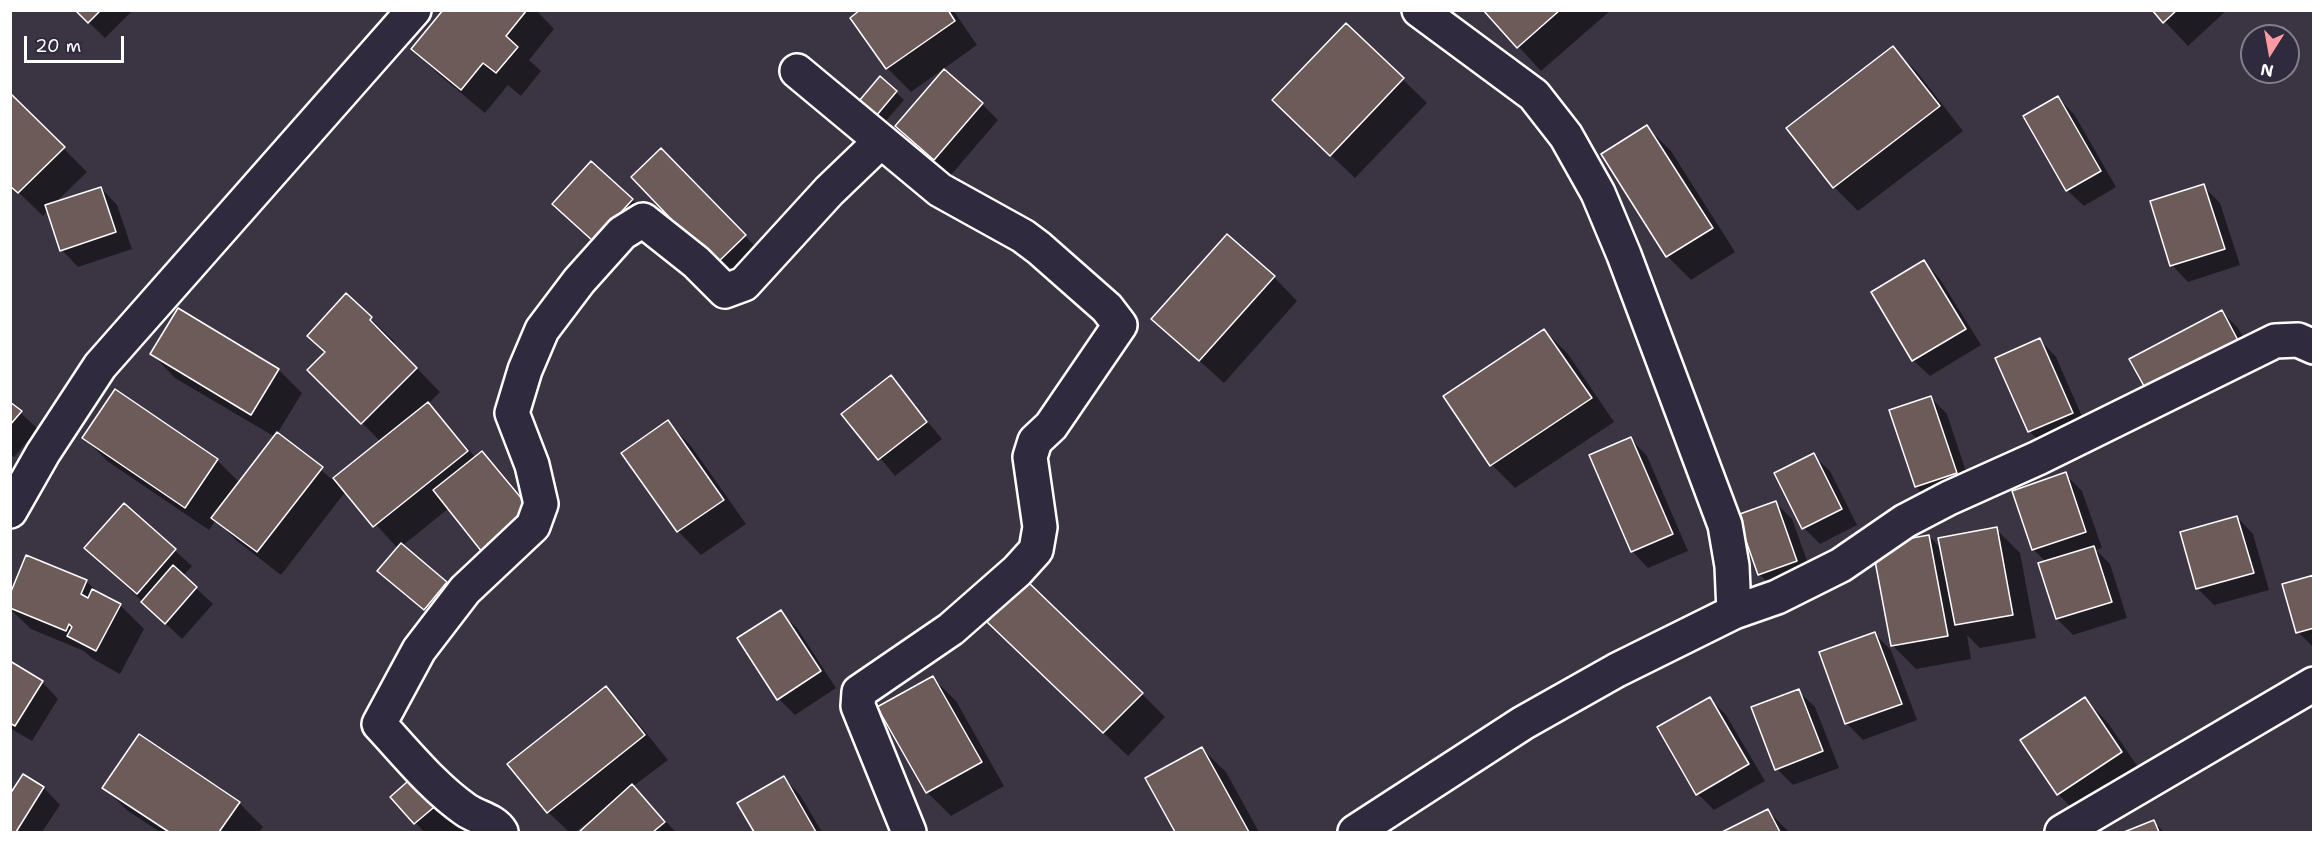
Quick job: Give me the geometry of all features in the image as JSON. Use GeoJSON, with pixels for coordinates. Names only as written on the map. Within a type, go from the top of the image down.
{"type":"FeatureCollection","features":[{"type":"Feature","properties":{"kind":"street"},"geometry":{"type":"LineString","coordinates":[[10,511],[43,453],[100,366],[414,10]]}},
{"type":"Feature","properties":{"kind":"street"},"geometry":{"type":"LineString","coordinates":[[1419,10],[1534,95],[1566,136],[1598,194],[1624,255],[1725,525],[1732,566],[1734,612]]}},
{"type":"Feature","properties":{"kind":"street"},"geometry":{"type":"LineString","coordinates":[[798,71],[940,190],[1023,236],[1107,308],[1120,325],[1050,426],[1035,441],[1030,457],[1040,527],[1035,550],[1017,571],[951,629],[859,692],[858,706],[909,832]]}},
{"type":"Feature","properties":{"kind":"street"},"geometry":{"type":"LineString","coordinates":[[501,832],[497,826],[466,810],[426,773],[379,724],[418,650],[465,590],[533,526],[541,504],[532,465],[512,413],[525,370],[542,330],[579,281],[622,233],[643,220],[696,262],[725,291],[744,284],[829,191],[881,141]]}},
{"type":"Feature","properties":{"kind":"street"},"geometry":{"type":"LineString","coordinates":[[1355,832],[1523,723],[1617,670],[1734,612],[1777,597],[1841,565],[1905,521],[1949,498],[2038,458],[2275,341],[2298,340],[2313,347]]}},
{"type":"Feature","properties":{"kind":"street"},"geometry":{"type":"LineString","coordinates":[[2062,832],[2313,684]]}},
{"type":"Feature","properties":{"kind":"building"},"geometry":{"type":"Polygon","coordinates":[[[75,10],[101,10],[88,23],[75,10]]]}},
{"type":"Feature","properties":{"kind":"building"},"geometry":{"type":"Polygon","coordinates":[[[443,10],[527,10],[506,36],[518,47],[496,73],[483,63],[461,90],[411,49],[443,10]]]}},
{"type":"Feature","properties":{"kind":"building"},"geometry":{"type":"Polygon","coordinates":[[[860,10],[948,10],[955,21],[886,69],[850,18],[860,10]]]}},
{"type":"Feature","properties":{"kind":"building"},"geometry":{"type":"Polygon","coordinates":[[[1483,10],[1560,10],[1517,48],[1483,10]]]}},
{"type":"Feature","properties":{"kind":"building"},"geometry":{"type":"Polygon","coordinates":[[[2152,10],[2177,10],[2163,23],[2152,10]]]}},
{"type":"Feature","properties":{"kind":"building"},"geometry":{"type":"Polygon","coordinates":[[[1346,23],[1404,78],[1330,156],[1272,100],[1346,23]]]}},
{"type":"Feature","properties":{"kind":"building"},"geometry":{"type":"Polygon","coordinates":[[[1893,46],[1940,106],[1833,188],[1786,128],[1893,46]]]}},
{"type":"Feature","properties":{"kind":"building"},"geometry":{"type":"Polygon","coordinates":[[[944,69],[983,103],[934,160],[895,126],[944,69]]]}},
{"type":"Feature","properties":{"kind":"building"},"geometry":{"type":"Polygon","coordinates":[[[880,76],[897,91],[876,116],[859,101],[880,76]]]}},
{"type":"Feature","properties":{"kind":"building"},"geometry":{"type":"Polygon","coordinates":[[[10,93],[65,147],[18,193],[10,186],[10,93]]]}},
{"type":"Feature","properties":{"kind":"building"},"geometry":{"type":"Polygon","coordinates":[[[2058,96],[2101,171],[2066,191],[2023,116],[2058,96]]]}},
{"type":"Feature","properties":{"kind":"building"},"geometry":{"type":"Polygon","coordinates":[[[1647,125],[1713,228],[1666,257],[1601,154],[1647,125]]]}},
{"type":"Feature","properties":{"kind":"building"},"geometry":{"type":"Polygon","coordinates":[[[661,148],[746,235],[715,265],[631,177],[661,148]]]}},
{"type":"Feature","properties":{"kind":"building"},"geometry":{"type":"Polygon","coordinates":[[[591,161],[633,199],[594,242],[552,204],[591,161]]]}},
{"type":"Feature","properties":{"kind":"building"},"geometry":{"type":"Polygon","coordinates":[[[2204,184],[2225,249],[2170,266],[2150,201],[2204,184]]]}},
{"type":"Feature","properties":{"kind":"building"},"geometry":{"type":"Polygon","coordinates":[[[101,187],[116,232],[60,251],[45,205],[101,187]]]}},
{"type":"Feature","properties":{"kind":"building"},"geometry":{"type":"Polygon","coordinates":[[[1227,234],[1275,276],[1199,361],[1151,319],[1227,234]]]}},
{"type":"Feature","properties":{"kind":"building"},"geometry":{"type":"Polygon","coordinates":[[[1924,260],[1966,329],[1912,361],[1871,292],[1924,260]]]}},
{"type":"Feature","properties":{"kind":"building"},"geometry":{"type":"Polygon","coordinates":[[[346,293],[372,317],[370,320],[417,368],[361,424],[307,370],[325,352],[307,336],[346,293]]]}},
{"type":"Feature","properties":{"kind":"building"},"geometry":{"type":"Polygon","coordinates":[[[178,308],[279,369],[251,415],[150,354],[178,308]]]}},
{"type":"Feature","properties":{"kind":"building"},"geometry":{"type":"Polygon","coordinates":[[[2222,310],[2241,346],[2149,395],[2129,359],[2222,310]]]}},
{"type":"Feature","properties":{"kind":"building"},"geometry":{"type":"Polygon","coordinates":[[[1544,329],[1592,398],[1490,466],[1443,396],[1544,329]]]}},
{"type":"Feature","properties":{"kind":"building"},"geometry":{"type":"Polygon","coordinates":[[[2040,338],[2073,413],[2028,432],[1995,358],[2040,338]]]}},
{"type":"Feature","properties":{"kind":"building"},"geometry":{"type":"Polygon","coordinates":[[[891,375],[927,422],[878,460],[841,414],[891,375]]]}},
{"type":"Feature","properties":{"kind":"building"},"geometry":{"type":"Polygon","coordinates":[[[115,389],[218,459],[185,508],[82,438],[115,389]]]}},
{"type":"Feature","properties":{"kind":"building"},"geometry":{"type":"Polygon","coordinates":[[[1931,396],[1957,473],[1915,487],[1889,410],[1931,396]]]}},
{"type":"Feature","properties":{"kind":"building"},"geometry":{"type":"Polygon","coordinates":[[[10,402],[22,411],[10,425],[10,402]]]}},
{"type":"Feature","properties":{"kind":"building"},"geometry":{"type":"Polygon","coordinates":[[[428,402],[468,451],[373,527],[333,478],[428,402]]]}},
{"type":"Feature","properties":{"kind":"building"},"geometry":{"type":"Polygon","coordinates":[[[668,420],[724,500],[677,532],[621,453],[668,420]]]}},
{"type":"Feature","properties":{"kind":"building"},"geometry":{"type":"Polygon","coordinates":[[[277,432],[323,467],[257,552],[211,518],[277,432]]]}},
{"type":"Feature","properties":{"kind":"building"},"geometry":{"type":"Polygon","coordinates":[[[1631,437],[1673,534],[1631,552],[1589,455],[1631,437]]]}},
{"type":"Feature","properties":{"kind":"building"},"geometry":{"type":"Polygon","coordinates":[[[482,451],[532,511],[482,552],[433,490],[482,451]]]}},
{"type":"Feature","properties":{"kind":"building"},"geometry":{"type":"Polygon","coordinates":[[[1814,453],[1842,509],[1802,529],[1774,473],[1814,453]]]}},
{"type":"Feature","properties":{"kind":"building"},"geometry":{"type":"Polygon","coordinates":[[[2066,472],[2086,532],[2032,550],[2012,491],[2066,472]]]}},
{"type":"Feature","properties":{"kind":"building"},"geometry":{"type":"Polygon","coordinates":[[[1776,501],[1797,561],[1758,575],[1737,515],[1776,501]]]}},
{"type":"Feature","properties":{"kind":"building"},"geometry":{"type":"Polygon","coordinates":[[[124,503],[176,549],[137,594],[84,548],[124,503]]]}},
{"type":"Feature","properties":{"kind":"building"},"geometry":{"type":"Polygon","coordinates":[[[2237,516],[2254,573],[2196,589],[2180,532],[2237,516]]]}},
{"type":"Feature","properties":{"kind":"building"},"geometry":{"type":"Polygon","coordinates":[[[1997,527],[2013,615],[1955,625],[1938,538],[1997,527]]]}},
{"type":"Feature","properties":{"kind":"building"},"geometry":{"type":"Polygon","coordinates":[[[1929,535],[1948,636],[1891,646],[1872,545],[1929,535]]]}},
{"type":"Feature","properties":{"kind":"building"},"geometry":{"type":"Polygon","coordinates":[[[401,543],[447,582],[424,610],[377,571],[401,543]]]}},
{"type":"Feature","properties":{"kind":"building"},"geometry":{"type":"Polygon","coordinates":[[[2094,546],[2112,602],[2056,619],[2038,563],[2094,546]]]}},
{"type":"Feature","properties":{"kind":"building"},"geometry":{"type":"Polygon","coordinates":[[[26,555],[87,580],[81,594],[88,598],[92,589],[121,604],[96,651],[67,636],[72,627],[69,624],[66,631],[10,608],[10,594],[26,555]]]}},
{"type":"Feature","properties":{"kind":"building"},"geometry":{"type":"Polygon","coordinates":[[[173,565],[197,587],[165,624],[141,602],[173,565]]]}},
{"type":"Feature","properties":{"kind":"building"},"geometry":{"type":"Polygon","coordinates":[[[2314,575],[2314,628],[2296,633],[2282,584],[2314,575]]]}},
{"type":"Feature","properties":{"kind":"building"},"geometry":{"type":"Polygon","coordinates":[[[1027,581],[1143,693],[1103,733],[987,622],[1027,581]]]}},
{"type":"Feature","properties":{"kind":"building"},"geometry":{"type":"Polygon","coordinates":[[[781,610],[821,671],[777,700],[737,638],[781,610]]]}},
{"type":"Feature","properties":{"kind":"building"},"geometry":{"type":"Polygon","coordinates":[[[1875,632],[1902,704],[1845,724],[1819,652],[1875,632]]]}},
{"type":"Feature","properties":{"kind":"building"},"geometry":{"type":"Polygon","coordinates":[[[10,661],[43,681],[15,726],[10,723],[10,661]]]}},
{"type":"Feature","properties":{"kind":"building"},"geometry":{"type":"Polygon","coordinates":[[[933,676],[982,762],[926,793],[877,707],[933,676]]]}},
{"type":"Feature","properties":{"kind":"building"},"geometry":{"type":"Polygon","coordinates":[[[606,686],[645,735],[547,813],[507,764],[606,686]]]}},
{"type":"Feature","properties":{"kind":"building"},"geometry":{"type":"Polygon","coordinates":[[[1799,689],[1823,751],[1775,770],[1751,707],[1799,689]]]}},
{"type":"Feature","properties":{"kind":"building"},"geometry":{"type":"Polygon","coordinates":[[[1710,697],[1749,764],[1696,795],[1657,727],[1710,697]]]}},
{"type":"Feature","properties":{"kind":"building"},"geometry":{"type":"Polygon","coordinates":[[[2085,697],[2122,752],[2057,795],[2020,740],[2085,697]]]}},
{"type":"Feature","properties":{"kind":"building"},"geometry":{"type":"Polygon","coordinates":[[[139,734],[240,802],[219,832],[169,832],[102,788],[139,734]]]}},
{"type":"Feature","properties":{"kind":"building"},"geometry":{"type":"Polygon","coordinates":[[[1202,747],[1249,832],[1175,832],[1145,778],[1202,747]]]}},
{"type":"Feature","properties":{"kind":"building"},"geometry":{"type":"Polygon","coordinates":[[[23,774],[44,787],[16,832],[10,832],[10,794],[23,774]]]}},
{"type":"Feature","properties":{"kind":"building"},"geometry":{"type":"Polygon","coordinates":[[[415,775],[439,803],[414,824],[390,797],[415,775]]]}},
{"type":"Feature","properties":{"kind":"building"},"geometry":{"type":"Polygon","coordinates":[[[784,776],[816,832],[754,832],[737,803],[784,776]]]}},
{"type":"Feature","properties":{"kind":"building"},"geometry":{"type":"Polygon","coordinates":[[[632,784],[665,822],[653,832],[579,832],[632,784]]]}},
{"type":"Feature","properties":{"kind":"building"},"geometry":{"type":"Polygon","coordinates":[[[1768,809],[1780,832],[1722,832],[1768,809]]]}},
{"type":"Feature","properties":{"kind":"building"},"geometry":{"type":"Polygon","coordinates":[[[2154,820],[2159,832],[2124,832],[2154,820]]]}}]}
